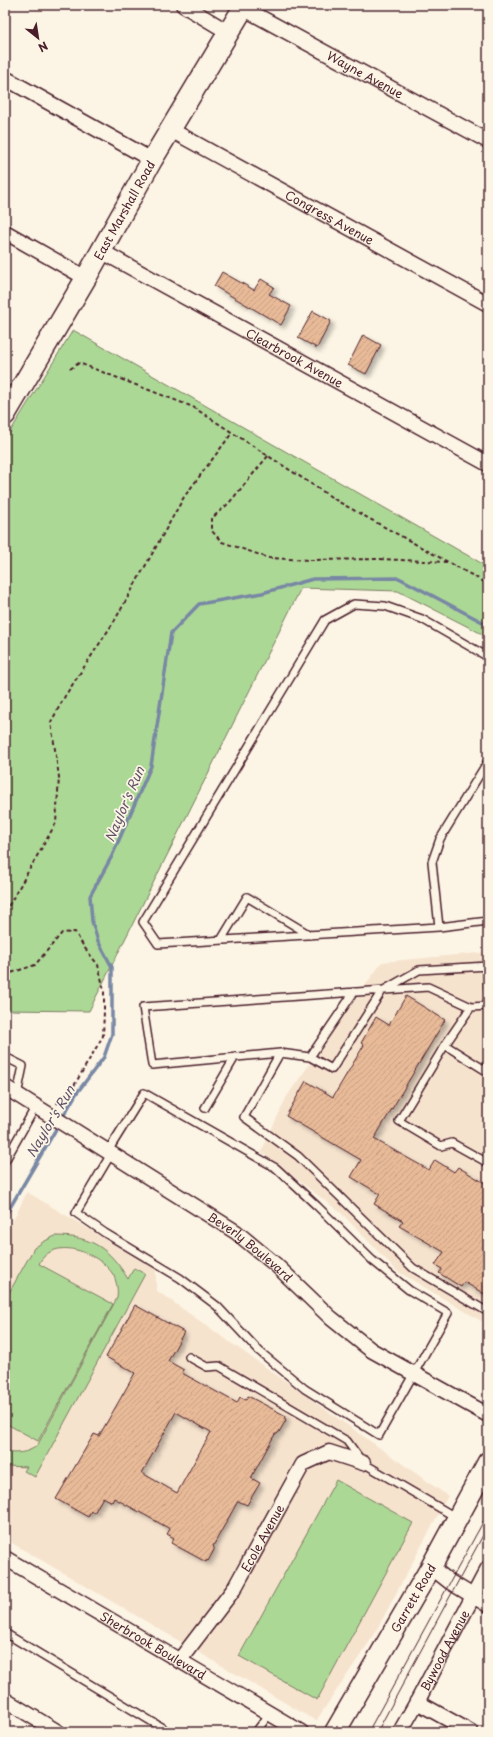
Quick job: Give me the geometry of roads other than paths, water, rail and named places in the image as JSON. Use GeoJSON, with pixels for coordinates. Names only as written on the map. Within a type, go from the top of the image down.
{"type":"FeatureCollection","features":[{"type":"Feature","properties":{"kind":"main road","name":"East Marshall Road"},"geometry":{"type":"LineString","coordinates":[[5,415],[11,392],[86,278],[152,160],[244,7]]}},
{"type":"Feature","properties":{"kind":"main road","name":"Garrett Road"},"geometry":{"type":"LineString","coordinates":[[335,1732],[431,1567],[488,1462]]}},
{"type":"Feature","properties":{"kind":"street"},"geometry":{"type":"LineString","coordinates":[[184,5],[228,32]]}},
{"type":"Feature","properties":{"kind":"street","name":"Wayne Avenue"},"geometry":{"type":"LineString","coordinates":[[244,7],[488,141]]}},
{"type":"Feature","properties":{"kind":"street"},"geometry":{"type":"LineString","coordinates":[[5,78],[152,160]]}},
{"type":"Feature","properties":{"kind":"street","name":"Congress Avenue"},"geometry":{"type":"LineString","coordinates":[[171,130],[488,304]]}},
{"type":"Feature","properties":{"kind":"street"},"geometry":{"type":"LineString","coordinates":[[5,232],[86,278]]}},
{"type":"Feature","properties":{"kind":"street","name":"Clearbrook Avenue"},"geometry":{"type":"LineString","coordinates":[[101,252],[488,464]]}},
{"type":"Feature","properties":{"kind":"street","name":"Beverly Boulevard"},"geometry":{"type":"LineString","coordinates":[[5,1087],[236,1232],[276,1265],[331,1318],[371,1350],[488,1415]]}},
{"type":"Feature","properties":{"kind":"street","name":"Ecole Avenue"},"geometry":{"type":"LineString","coordinates":[[178,1661],[234,1589],[303,1464],[329,1452],[363,1463]]}},
{"type":"Feature","properties":{"kind":"street","name":"Sherbrook Boulevard"},"geometry":{"type":"LineString","coordinates":[[5,1558],[301,1732]]}},
{"type":"Feature","properties":{"kind":"street"},"geometry":{"type":"LineString","coordinates":[[431,1567],[473,1596],[488,1604]]}},
{"type":"Feature","properties":{"kind":"street","name":"Bywood Avenue"},"geometry":{"type":"LineString","coordinates":[[400,1732],[488,1568]]}},
{"type":"Feature","properties":{"kind":"street"},"geometry":{"type":"LineString","coordinates":[[5,1700],[58,1732]]}},
{"type":"Feature","properties":{"kind":"street"},"geometry":{"type":"LineString","coordinates":[[417,1702],[471,1732]]}},
{"type":"Feature","properties":{"kind":"lane"},"geometry":{"type":"LineString","coordinates":[[488,657],[422,619],[385,606],[354,604],[324,620],[143,922],[158,944],[488,922]]}},
{"type":"Feature","properties":{"kind":"lane"},"geometry":{"type":"LineString","coordinates":[[439,926],[432,862],[440,839],[488,761]]}},
{"type":"Feature","properties":{"kind":"lane"},"geometry":{"type":"LineString","coordinates":[[221,940],[247,897],[310,935]]}},
{"type":"Feature","properties":{"kind":"lane"},"geometry":{"type":"LineString","coordinates":[[488,989],[487,966],[419,970],[382,990],[332,1069],[310,1057],[280,1053],[152,1065],[143,1007],[382,990],[428,987],[471,1007],[488,1006]]}},
{"type":"Feature","properties":{"kind":"lane"},"geometry":{"type":"LineString","coordinates":[[310,1057],[354,992]]}},
{"type":"Feature","properties":{"kind":"lane"},"geometry":{"type":"LineString","coordinates":[[471,1007],[445,1045],[399,1121],[441,1146],[452,1143],[488,1164]]}},
{"type":"Feature","properties":{"kind":"lane"},"geometry":{"type":"LineString","coordinates":[[445,1045],[488,1072]]}},
{"type":"Feature","properties":{"kind":"lane"},"geometry":{"type":"LineString","coordinates":[[280,1053],[244,1117],[298,1156],[413,1268],[488,1312]]}},
{"type":"Feature","properties":{"kind":"lane"},"geometry":{"type":"LineString","coordinates":[[5,1057],[23,1066],[17,1095]]}},
{"type":"Feature","properties":{"kind":"lane"},"geometry":{"type":"LineString","coordinates":[[205,1108],[235,1057]]}},
{"type":"Feature","properties":{"kind":"lane"},"geometry":{"type":"LineString","coordinates":[[144,1093],[276,1168],[372,1260],[409,1290],[448,1313],[414,1374],[379,1435],[305,1389],[259,1350],[217,1306],[180,1278],[105,1233],[76,1213],[144,1093]]}},
{"type":"Feature","properties":{"kind":"lane"},"geometry":{"type":"LineString","coordinates":[[5,1160],[36,1106]]}},
{"type":"Feature","properties":{"kind":"lane"},"geometry":{"type":"LineString","coordinates":[[189,1357],[207,1367],[219,1366],[347,1441],[363,1463],[457,1518]]}},
{"type":"Feature","properties":{"kind":"lane"},"geometry":{"type":"LineString","coordinates":[[5,1633],[169,1732]]}},
{"type":"Feature","properties":{"kind":"lane"},"geometry":{"type":"LineString","coordinates":[[256,1732],[270,1713]]}},
{"type":"Feature","properties":{"kind":"waterway","name":"Naylor's Run"},"geometry":{"type":"LineString","coordinates":[[62,1118],[76,1094],[104,1057],[112,1034],[112,967],[98,941],[92,921],[90,896],[112,856],[151,766],[171,633],[199,604],[262,593],[313,579],[399,578],[488,625]]}},
{"type":"Feature","properties":{"kind":"waterway","name":"Naylor's Run"},"geometry":{"type":"LineString","coordinates":[[5,1216],[59,1124]]}},
{"type":"Feature","properties":{"kind":"tram line"},"geometry":{"type":"LineString","coordinates":[[368,1732],[488,1513]]}},
{"type":"Feature","properties":{"kind":"tram line"},"geometry":{"type":"LineString","coordinates":[[377,1732],[488,1526]]}}]}
